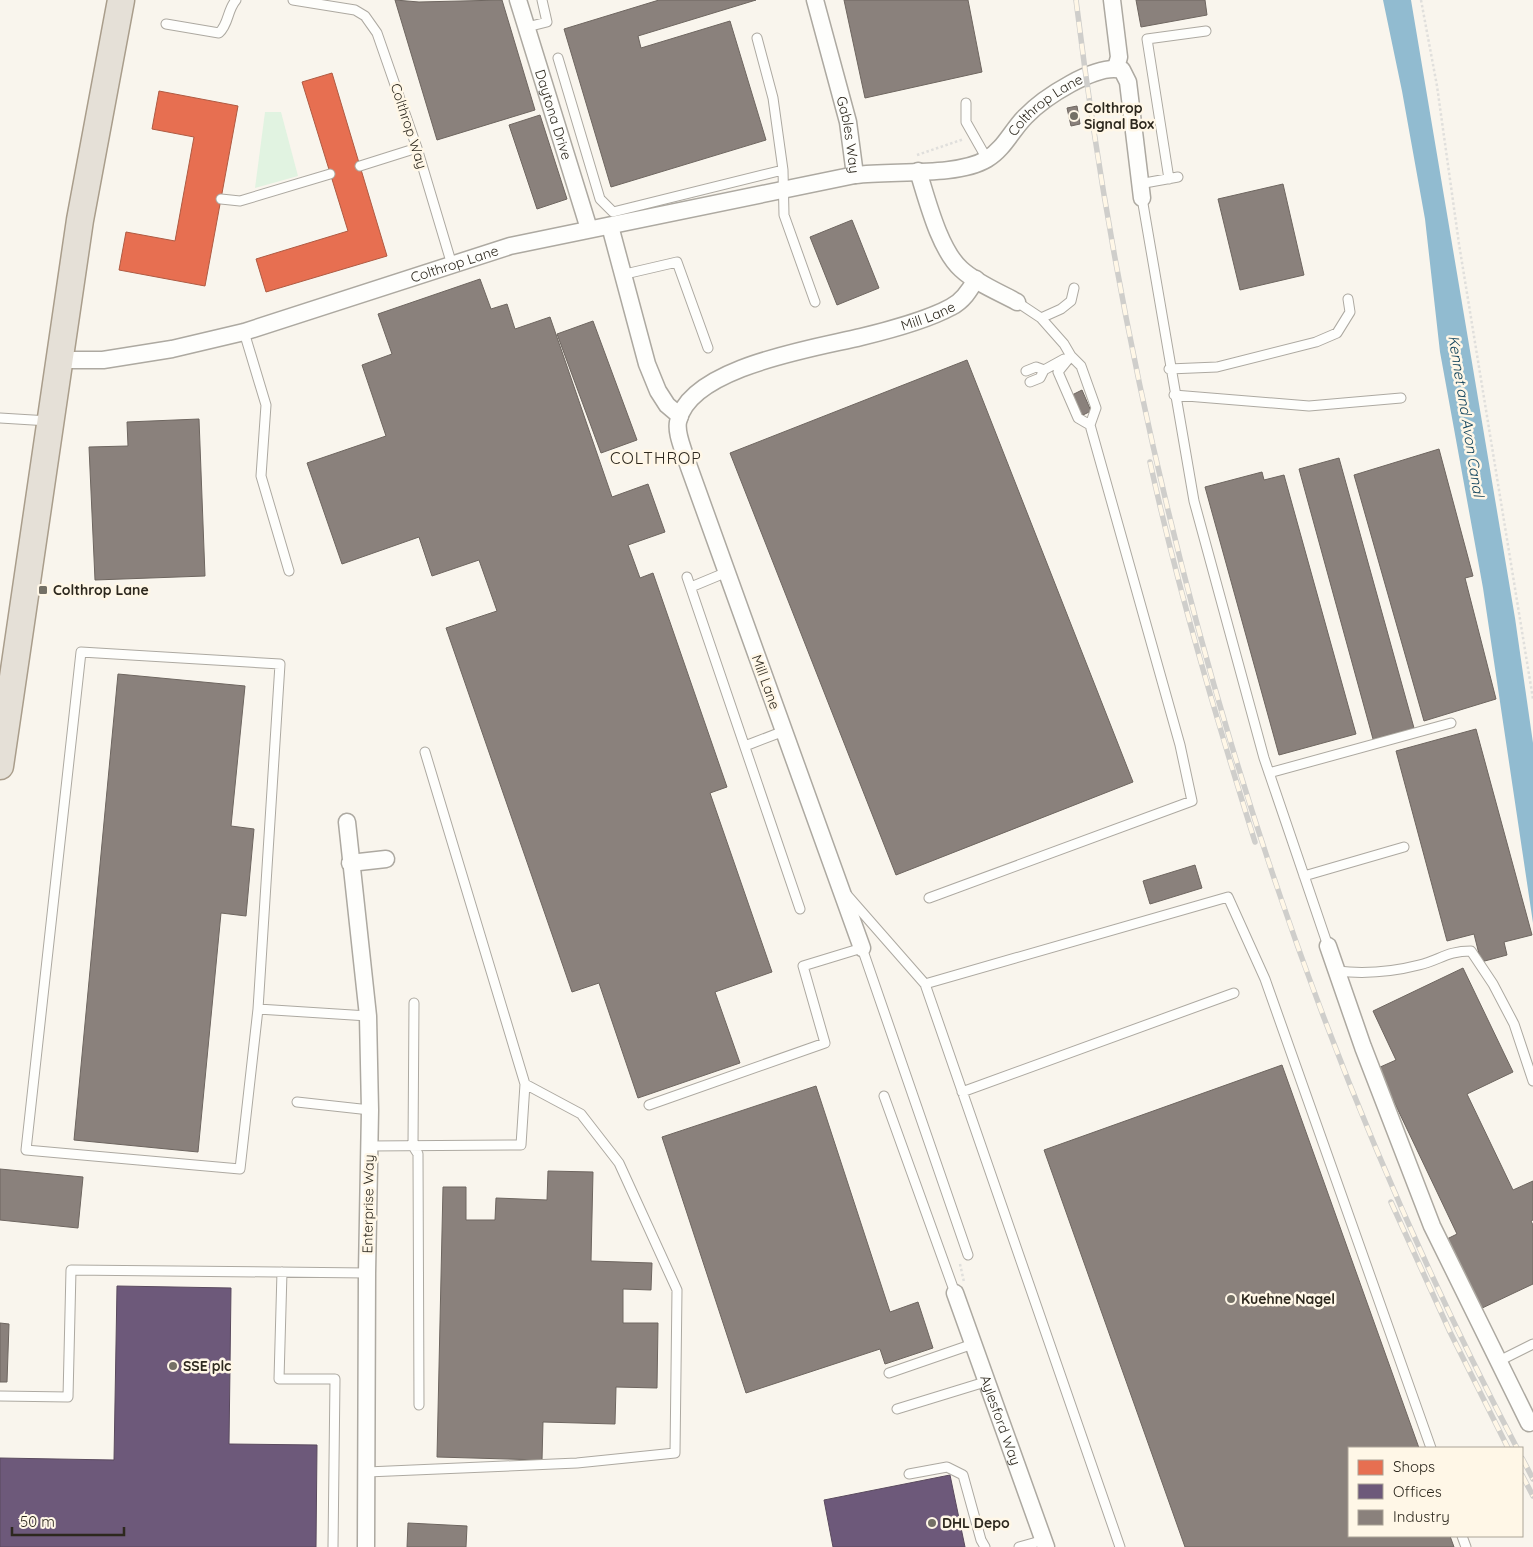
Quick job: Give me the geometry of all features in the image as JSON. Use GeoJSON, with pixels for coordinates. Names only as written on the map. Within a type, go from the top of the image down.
{"type":"FeatureCollection","features":[{"type":"Feature","properties":{"kind":"main road"},"geometry":{"type":"LineString","coordinates":[[0,766],[80,220],[121,0]]}},
{"type":"Feature","properties":{"kind":"street","name":"Daytona Drive"},"geometry":{"type":"LineString","coordinates":[[518,0],[589,229]]}},
{"type":"Feature","properties":{"kind":"street","name":"Gables Way"},"geometry":{"type":"LineString","coordinates":[[815,0],[848,122],[855,175],[914,164]]}},
{"type":"Feature","properties":{"kind":"street"},"geometry":{"type":"LineString","coordinates":[[1112,0],[1119,57],[1116,68],[1122,70],[1128,82],[1141,191]]}},
{"type":"Feature","properties":{"kind":"street","name":"Colthrop Lane"},"geometry":{"type":"LineString","coordinates":[[914,164],[962,168],[987,159],[1003,146],[1021,122],[1037,106],[1095,72],[1116,68]]}},
{"type":"Feature","properties":{"kind":"street"},"geometry":{"type":"LineString","coordinates":[[914,164],[938,230],[960,269],[1017,302]]}},
{"type":"Feature","properties":{"kind":"street","name":"Colthrop Lane"},"geometry":{"type":"LineString","coordinates":[[58,360],[103,360],[147,354],[244,332],[510,246],[855,175]]}},
{"type":"Feature","properties":{"kind":"street"},"geometry":{"type":"LineString","coordinates":[[610,226],[621,275],[647,364],[658,391],[668,405],[680,416]]}},
{"type":"Feature","properties":{"kind":"street","name":"Mill Lane"},"geometry":{"type":"LineString","coordinates":[[862,948],[685,456],[678,426],[680,416],[696,395],[726,375],[770,358],[878,332],[952,307],[968,294],[976,279]]}},
{"type":"Feature","properties":{"kind":"street","name":"Enterprise Way"},"geometry":{"type":"LineString","coordinates":[[346,822],[368,1016],[370,1110],[366,1273],[366,1547]]}},
{"type":"Feature","properties":{"kind":"street"},"geometry":{"type":"LineString","coordinates":[[350,863],[386,859]]}},
{"type":"Feature","properties":{"kind":"street"},"geometry":{"type":"LineString","coordinates":[[1328,946],[1363,1047],[1432,1226],[1529,1423]]}},
{"type":"Feature","properties":{"kind":"street","name":"Aylesford Way"},"geometry":{"type":"LineString","coordinates":[[955,1292],[985,1382],[1045,1543]]}},
{"type":"Feature","properties":{"kind":"lane"},"geometry":{"type":"LineString","coordinates":[[166,24],[219,33],[224,29],[231,5],[236,0]]}},
{"type":"Feature","properties":{"kind":"lane","name":"Colthrop Way"},"geometry":{"type":"LineString","coordinates":[[293,0],[355,10],[365,16],[377,33],[417,148],[452,265]]}},
{"type":"Feature","properties":{"kind":"lane"},"geometry":{"type":"LineString","coordinates":[[527,27],[547,22],[542,0]]}},
{"type":"Feature","properties":{"kind":"lane"},"geometry":{"type":"LineString","coordinates":[[1206,30],[1147,39],[1174,178],[1141,191],[1174,395],[1194,501],[1269,773],[1328,946]]}},
{"type":"Feature","properties":{"kind":"lane"},"geometry":{"type":"LineString","coordinates":[[757,38],[773,98],[783,170],[784,216],[815,302]]}},
{"type":"Feature","properties":{"kind":"lane"},"geometry":{"type":"LineString","coordinates":[[558,58],[600,199],[613,212],[783,170]]}},
{"type":"Feature","properties":{"kind":"lane"},"geometry":{"type":"LineString","coordinates":[[966,103],[966,122],[972,136],[987,159]]}},
{"type":"Feature","properties":{"kind":"lane"},"geometry":{"type":"LineString","coordinates":[[360,166],[417,148]]}},
{"type":"Feature","properties":{"kind":"lane"},"geometry":{"type":"LineString","coordinates":[[221,199],[240,201],[330,174]]}},
{"type":"Feature","properties":{"kind":"lane"},"geometry":{"type":"LineString","coordinates":[[621,275],[677,262],[708,348]]}},
{"type":"Feature","properties":{"kind":"lane"},"geometry":{"type":"LineString","coordinates":[[1041,318],[1071,301],[1074,288]]}},
{"type":"Feature","properties":{"kind":"lane"},"geometry":{"type":"LineString","coordinates":[[1170,369],[1217,367],[1316,342],[1337,334],[1350,312],[1348,299]]}},
{"type":"Feature","properties":{"kind":"lane"},"geometry":{"type":"LineString","coordinates":[[929,898],[1192,801],[1180,745],[1090,425],[1096,408],[1081,366],[1041,318],[1017,302]]}},
{"type":"Feature","properties":{"kind":"lane"},"geometry":{"type":"LineString","coordinates":[[244,332],[266,405],[261,476],[289,571]]}},
{"type":"Feature","properties":{"kind":"lane"},"geometry":{"type":"LineString","coordinates":[[1030,382],[1040,378],[1044,370],[1071,356]]}},
{"type":"Feature","properties":{"kind":"lane"},"geometry":{"type":"LineString","coordinates":[[1071,356],[1058,372],[1078,418],[1090,425]]}},
{"type":"Feature","properties":{"kind":"lane"},"geometry":{"type":"LineString","coordinates":[[1026,371],[1036,367],[1044,370]]}},
{"type":"Feature","properties":{"kind":"lane"},"geometry":{"type":"LineString","coordinates":[[1174,395],[1309,406],[1401,398]]}},
{"type":"Feature","properties":{"kind":"lane"},"geometry":{"type":"LineString","coordinates":[[0,418],[50,421]]}},
{"type":"Feature","properties":{"kind":"lane"},"geometry":{"type":"LineString","coordinates":[[691,587],[727,572]]}},
{"type":"Feature","properties":{"kind":"lane"},"geometry":{"type":"LineString","coordinates":[[687,578],[800,909]]}},
{"type":"Feature","properties":{"kind":"lane"},"geometry":{"type":"LineString","coordinates":[[81,652],[280,664],[258,1009],[240,1169],[26,1150],[81,652]]}},
{"type":"Feature","properties":{"kind":"lane"},"geometry":{"type":"LineString","coordinates":[[1269,773],[1451,723]]}},
{"type":"Feature","properties":{"kind":"lane"},"geometry":{"type":"LineString","coordinates":[[745,746],[784,731]]}},
{"type":"Feature","properties":{"kind":"lane"},"geometry":{"type":"LineString","coordinates":[[369,1146],[522,1145],[525,1084],[425,752]]}},
{"type":"Feature","properties":{"kind":"lane"},"geometry":{"type":"LineString","coordinates":[[1304,876],[1404,847]]}},
{"type":"Feature","properties":{"kind":"lane"},"geometry":{"type":"LineString","coordinates":[[838,885],[925,984],[1120,1547]]}},
{"type":"Feature","properties":{"kind":"lane"},"geometry":{"type":"LineString","coordinates":[[925,984],[1228,897],[1264,979],[1431,1447]]}},
{"type":"Feature","properties":{"kind":"lane"},"geometry":{"type":"LineString","coordinates":[[650,1106],[824,1043],[803,966],[862,948],[968,1255]]}},
{"type":"Feature","properties":{"kind":"lane"},"geometry":{"type":"LineString","coordinates":[[1337,971],[1365,974],[1420,965],[1454,951],[1471,951],[1493,984],[1514,1024],[1533,1081]]}},
{"type":"Feature","properties":{"kind":"lane"},"geometry":{"type":"LineString","coordinates":[[962,1092],[1234,993]]}},
{"type":"Feature","properties":{"kind":"lane"},"geometry":{"type":"LineString","coordinates":[[414,1003],[413,1146],[418,1154],[419,1405]]}},
{"type":"Feature","properties":{"kind":"lane"},"geometry":{"type":"LineString","coordinates":[[258,1009],[368,1016]]}},
{"type":"Feature","properties":{"kind":"lane"},"geometry":{"type":"LineString","coordinates":[[367,1472],[577,1463],[675,1453],[677,1290],[619,1163],[581,1114],[525,1084]]}},
{"type":"Feature","properties":{"kind":"lane"},"geometry":{"type":"LineString","coordinates":[[884,1096],[955,1292]]}},
{"type":"Feature","properties":{"kind":"lane"},"geometry":{"type":"LineString","coordinates":[[297,1102],[370,1110]]}},
{"type":"Feature","properties":{"kind":"lane"},"geometry":{"type":"LineString","coordinates":[[0,1396],[68,1397],[71,1270],[366,1273]]}},
{"type":"Feature","properties":{"kind":"lane"},"geometry":{"type":"LineString","coordinates":[[282,1272],[279,1379],[335,1379],[334,1547]]}},
{"type":"Feature","properties":{"kind":"lane"},"geometry":{"type":"LineString","coordinates":[[889,1373],[973,1344]]}},
{"type":"Feature","properties":{"kind":"lane"},"geometry":{"type":"LineString","coordinates":[[1499,1360],[1533,1344]]}},
{"type":"Feature","properties":{"kind":"lane"},"geometry":{"type":"LineString","coordinates":[[897,1409],[985,1382]]}},
{"type":"Feature","properties":{"kind":"lane"},"geometry":{"type":"LineString","coordinates":[[909,1474],[946,1467],[963,1475],[981,1540],[985,1547]]}},
{"type":"Feature","properties":{"kind":"lane"},"geometry":{"type":"LineString","coordinates":[[1020,1547],[1045,1543]]}},
{"type":"Feature","properties":{"kind":"path"},"geometry":{"type":"LineString","coordinates":[[1421,0],[1437,86],[1459,244],[1533,699]]}},
{"type":"Feature","properties":{"kind":"path"},"geometry":{"type":"LineString","coordinates":[[914,164],[972,136]]}},
{"type":"Feature","properties":{"kind":"green space"},"geometry":{"type":"Polygon","coordinates":[[[265,112],[281,112],[298,176],[255,188],[265,112]]]}},
{"type":"Feature","properties":{"kind":"water","name":"Kennet and Avon Canal"},"geometry":{"type":"Polygon","coordinates":[[[1383,0],[1411,0],[1515,618],[1533,743],[1533,923],[1483,588],[1440,352],[1425,219],[1402,91],[1383,0]]]}},
{"type":"Feature","properties":{"kind":"building: Shops"},"geometry":{"type":"Polygon","coordinates":[[[332,73],[387,256],[266,292],[256,259],[348,231],[302,82],[332,73]]]}},
{"type":"Feature","properties":{"kind":"building: Shops"},"geometry":{"type":"Polygon","coordinates":[[[159,91],[238,106],[205,286],[119,270],[126,232],[175,241],[194,137],[152,129],[159,91]]]}},
{"type":"Feature","properties":{"kind":"building: Offices","name":"SSE plc"},"geometry":{"type":"Polygon","coordinates":[[[117,1286],[231,1288],[229,1444],[317,1445],[316,1547],[0,1547],[0,1458],[114,1460],[117,1286]]]}},
{"type":"Feature","properties":{"kind":"building: Offices"},"geometry":{"type":"Polygon","coordinates":[[[950,1475],[965,1547],[833,1547],[824,1500],[950,1475]]]}},
{"type":"Feature","properties":{"kind":"building: Industry"},"geometry":{"type":"Polygon","coordinates":[[[395,0],[419,2],[502,0],[535,110],[437,140],[395,0]]]}},
{"type":"Feature","properties":{"kind":"building: Industry"},"geometry":{"type":"Polygon","coordinates":[[[659,0],[756,0],[638,36],[641,48],[730,21],[766,140],[611,187],[564,29],[659,0]]]}},
{"type":"Feature","properties":{"kind":"building: Industry"},"geometry":{"type":"Polygon","coordinates":[[[844,0],[968,0],[982,72],[865,98],[844,0]]]}},
{"type":"Feature","properties":{"kind":"building: Industry"},"geometry":{"type":"Polygon","coordinates":[[[1136,0],[1205,0],[1207,15],[1141,27],[1136,0]]]}},
{"type":"Feature","properties":{"kind":"building: Industry","name":"Colthrop Signal Box"},"geometry":{"type":"Polygon","coordinates":[[[1077,106],[1080,124],[1071,126],[1067,108],[1077,106]]]}},
{"type":"Feature","properties":{"kind":"building: Industry"},"geometry":{"type":"Polygon","coordinates":[[[540,115],[567,199],[537,209],[509,125],[540,115]]]}},
{"type":"Feature","properties":{"kind":"building: Industry"},"geometry":{"type":"Polygon","coordinates":[[[1283,184],[1304,275],[1240,290],[1218,199],[1283,184]]]}},
{"type":"Feature","properties":{"kind":"building: Industry"},"geometry":{"type":"Polygon","coordinates":[[[852,220],[879,288],[837,305],[810,237],[852,220]]]}},
{"type":"Feature","properties":{"kind":"building: Industry"},"geometry":{"type":"Polygon","coordinates":[[[480,279],[491,309],[507,304],[515,329],[550,317],[612,497],[648,484],[665,532],[628,545],[640,578],[653,573],[727,787],[710,793],[772,972],[715,992],[740,1063],[638,1098],[599,983],[572,992],[446,628],[497,611],[479,560],[432,576],[419,537],[342,564],[307,463],[386,436],[362,365],[392,354],[378,314],[480,279]]]}},
{"type":"Feature","properties":{"kind":"building: Industry"},"geometry":{"type":"Polygon","coordinates":[[[593,321],[637,440],[601,453],[557,334],[593,321]]]}},
{"type":"Feature","properties":{"kind":"building: Industry"},"geometry":{"type":"Polygon","coordinates":[[[967,360],[1133,782],[896,875],[730,453],[967,360]]]}},
{"type":"Feature","properties":{"kind":"building: Industry"},"geometry":{"type":"Polygon","coordinates":[[[1082,390],[1091,411],[1081,416],[1072,395],[1082,390]]]}},
{"type":"Feature","properties":{"kind":"building: Industry"},"geometry":{"type":"Polygon","coordinates":[[[199,419],[205,576],[95,580],[89,447],[128,446],[127,422],[199,419]]]}},
{"type":"Feature","properties":{"kind":"building: Industry"},"geometry":{"type":"Polygon","coordinates":[[[1439,449],[1473,576],[1465,578],[1496,699],[1424,721],[1354,475],[1439,449]]]}},
{"type":"Feature","properties":{"kind":"building: Industry"},"geometry":{"type":"Polygon","coordinates":[[[1339,458],[1414,728],[1373,739],[1299,469],[1339,458]]]}},
{"type":"Feature","properties":{"kind":"building: Industry"},"geometry":{"type":"Polygon","coordinates":[[[1262,472],[1264,480],[1284,475],[1356,734],[1279,755],[1205,487],[1262,472]]]}},
{"type":"Feature","properties":{"kind":"building: Industry"},"geometry":{"type":"Polygon","coordinates":[[[118,674],[245,686],[231,826],[254,829],[246,916],[221,913],[198,1152],[74,1140],[118,674]]]}},
{"type":"Feature","properties":{"kind":"building: Industry"},"geometry":{"type":"Polygon","coordinates":[[[1476,729],[1532,935],[1504,942],[1507,955],[1481,962],[1474,934],[1447,941],[1396,751],[1476,729]]]}},
{"type":"Feature","properties":{"kind":"building: Industry"},"geometry":{"type":"Polygon","coordinates":[[[1195,865],[1202,888],[1150,904],[1143,881],[1195,865]]]}},
{"type":"Feature","properties":{"kind":"building: Industry"},"geometry":{"type":"Polygon","coordinates":[[[1463,968],[1513,1072],[1467,1094],[1513,1190],[1533,1181],[1533,1220],[1531,1221],[1533,1225],[1533,1284],[1478,1310],[1445,1240],[1457,1234],[1378,1068],[1396,1060],[1373,1011],[1463,968]]]}},
{"type":"Feature","properties":{"kind":"building: Industry","name":"Kuehne Nagel"},"geometry":{"type":"Polygon","coordinates":[[[1282,1065],[1419,1447],[1348,1447],[1348,1537],[1450,1537],[1454,1547],[1185,1547],[1044,1150],[1282,1065]]]}},
{"type":"Feature","properties":{"kind":"building: Industry"},"geometry":{"type":"Polygon","coordinates":[[[816,1086],[890,1312],[918,1302],[933,1348],[885,1364],[880,1349],[746,1393],[662,1137],[816,1086]]]}},
{"type":"Feature","properties":{"kind":"building: Industry"},"geometry":{"type":"Polygon","coordinates":[[[0,1169],[83,1177],[78,1228],[0,1220],[0,1169]]]}},
{"type":"Feature","properties":{"kind":"building: Industry"},"geometry":{"type":"Polygon","coordinates":[[[548,1171],[593,1172],[591,1261],[652,1263],[651,1290],[623,1289],[623,1323],[658,1323],[657,1388],[616,1387],[615,1424],[543,1422],[542,1460],[437,1457],[443,1187],[466,1187],[466,1220],[495,1220],[496,1198],[547,1200],[548,1171]]]}},
{"type":"Feature","properties":{"kind":"building: Industry"},"geometry":{"type":"Polygon","coordinates":[[[0,1323],[9,1324],[7,1382],[0,1382],[0,1323]]]}},
{"type":"Feature","properties":{"kind":"building: Industry"},"geometry":{"type":"Polygon","coordinates":[[[408,1523],[467,1526],[466,1547],[407,1547],[408,1523]]]}},
{"type":"Feature","properties":{"kind":"railway"},"geometry":{"type":"LineString","coordinates":[[1076,0],[1103,187],[1138,374],[1180,560],[1231,744],[1290,925],[1358,1103],[1433,1278],[1517,1447]]}},
{"type":"Feature","properties":{"kind":"railway"},"geometry":{"type":"LineString","coordinates":[[1150,462],[1198,653],[1255,842]]}},
{"type":"Feature","properties":{"kind":"railway"},"geometry":{"type":"LineString","coordinates":[[1391,1202],[1450,1332],[1508,1447]]}},
{"type":"Feature","properties":{"kind":"railway"},"geometry":{"type":"LineString","coordinates":[[1523,1460],[1533,1479]]}},
{"type":"Feature","properties":{"kind":"railway"},"geometry":{"type":"LineString","coordinates":[[1523,1477],[1533,1496]]}},
{"type":"Feature","properties":{"kind":"place","name":"Colthrop Signal Box"},"geometry":{"type":"Point","coordinates":[1074,116]}},
{"type":"Feature","properties":{"kind":"place","name":"Colthrop Lane"},"geometry":{"type":"Point","coordinates":[43,590]}},
{"type":"Feature","properties":{"kind":"place","name":"Kuehne Nagel"},"geometry":{"type":"Point","coordinates":[1231,1299]}},
{"type":"Feature","properties":{"kind":"place","name":"SSE plc"},"geometry":{"type":"Point","coordinates":[173,1366]}},
{"type":"Feature","properties":{"kind":"place","name":"DHL Depo"},"geometry":{"type":"Point","coordinates":[932,1523]}},
{"type":"Feature","properties":{"kind":"district","name":"COLTHROP"},"geometry":{"type":"Point","coordinates":[656,458]}}]}
